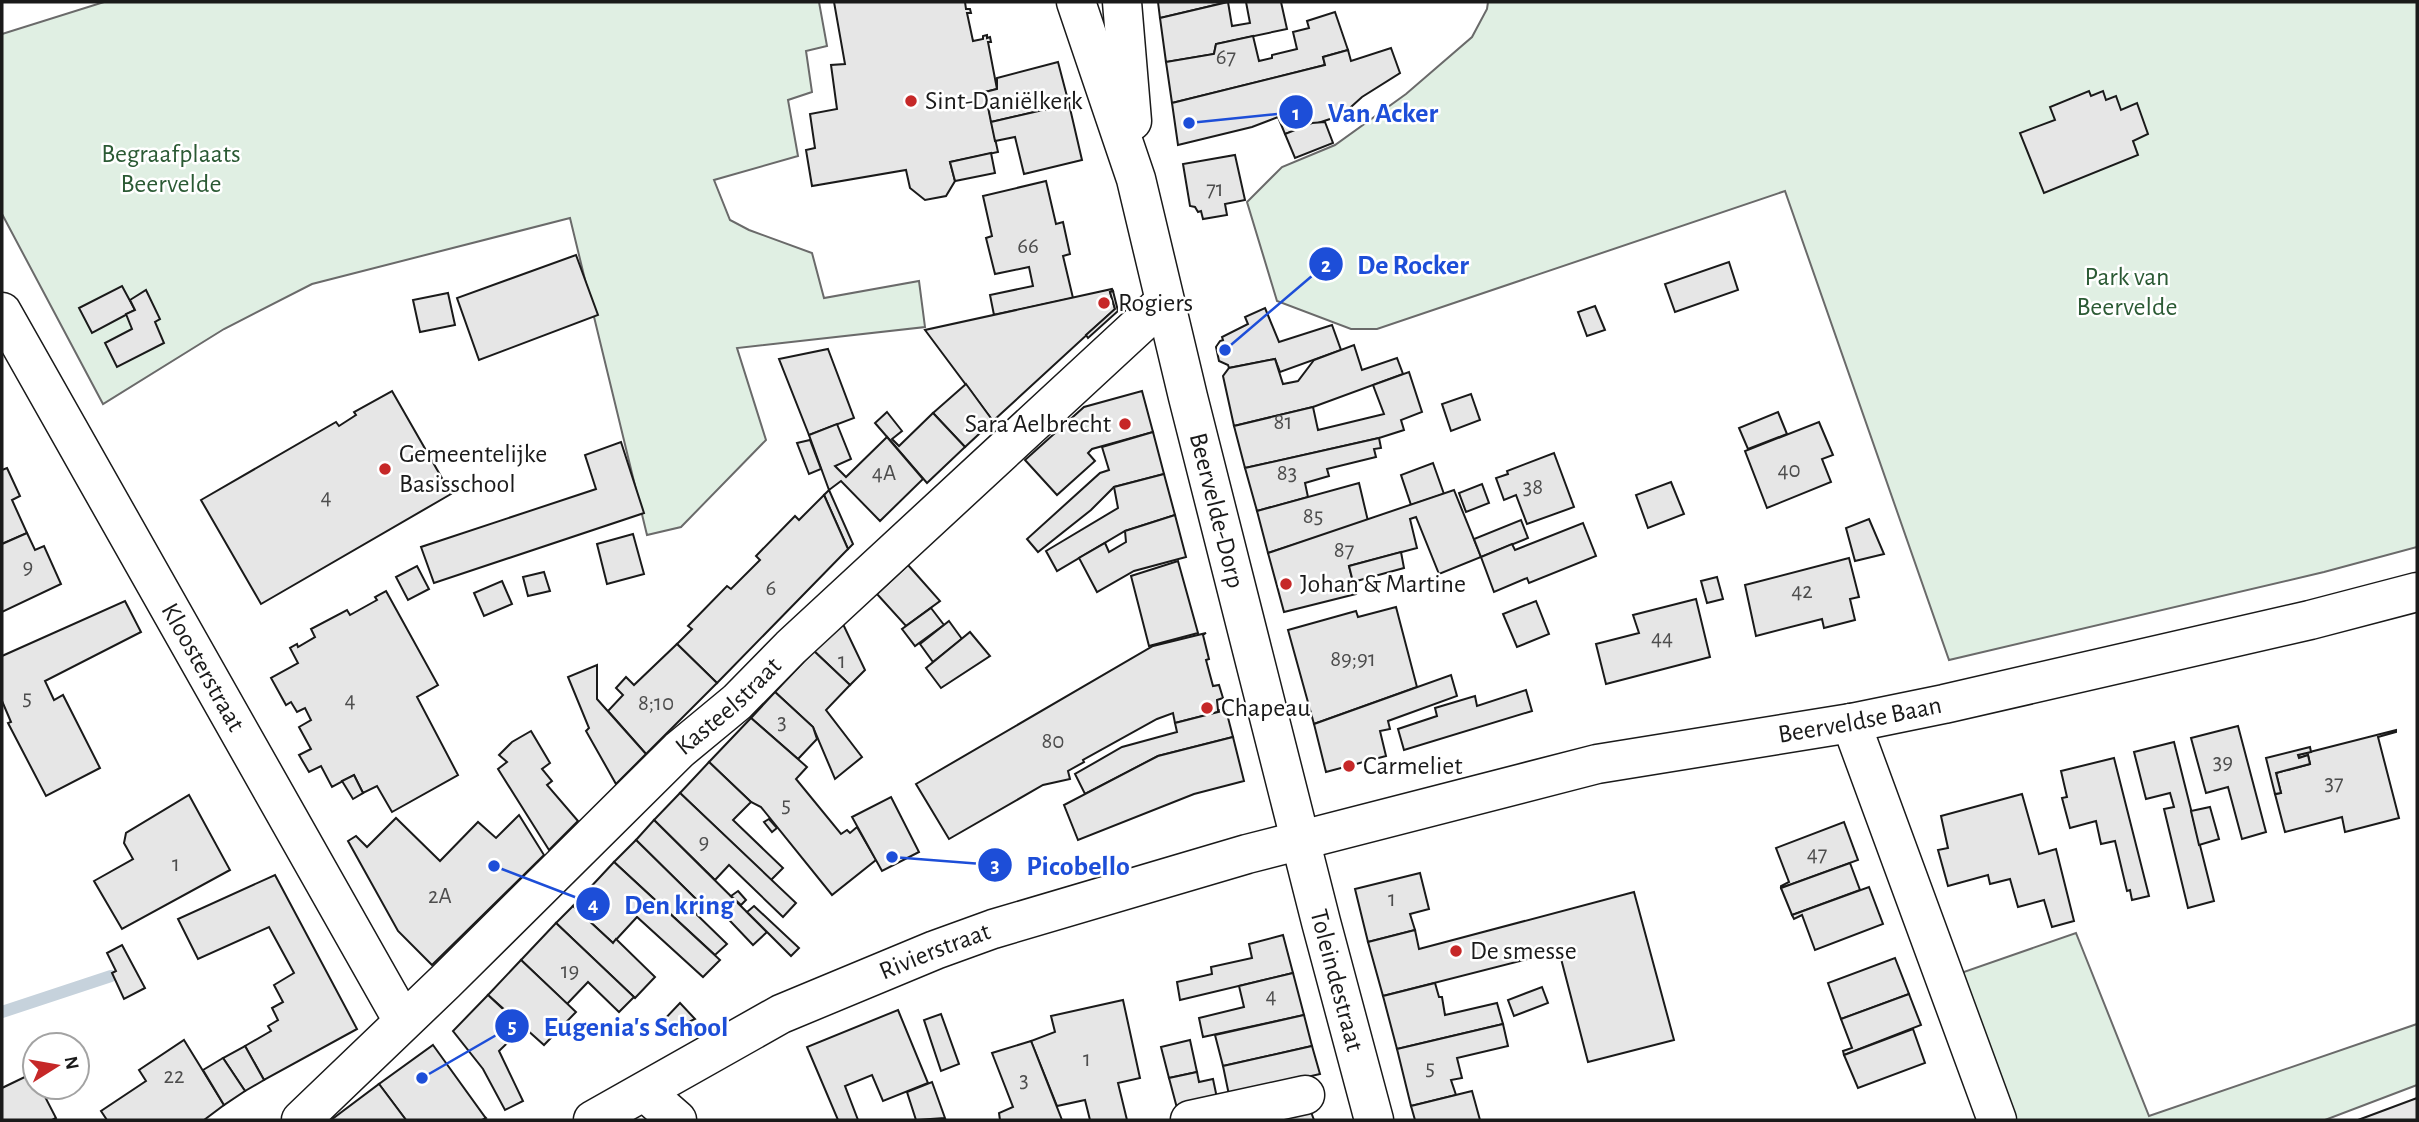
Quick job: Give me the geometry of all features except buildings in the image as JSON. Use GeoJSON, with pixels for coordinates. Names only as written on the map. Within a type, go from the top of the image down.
{"type":"FeatureCollection","features":[{"type":"Feature","properties":{"kind":"street","name":"Beervelde-Dorp"},"geometry":{"type":"LineString","coordinates":[[1076,2],[1136,179],[1164,302],[1301,841]]}},
{"type":"Feature","properties":{"kind":"street","name":"Beervelde-Dorp"},"geometry":{"type":"LineString","coordinates":[[1122,2],[1136,179]]}},
{"type":"Feature","properties":{"kind":"street","name":"Kasteelstraat"},"geometry":{"type":"LineString","coordinates":[[301,1120],[679,750],[737,702],[791,647],[1164,302]]}},
{"type":"Feature","properties":{"kind":"street","name":"Kloosterstraat"},"geometry":{"type":"LineString","coordinates":[[2,312],[403,1021]]}},
{"type":"Feature","properties":{"kind":"street","name":"Beerveldse Baan"},"geometry":{"type":"LineString","coordinates":[[1301,841],[1597,764],[1851,723],[1944,704],[2310,620],[2417,592]]}},
{"type":"Feature","properties":{"kind":"street"},"geometry":{"type":"LineString","coordinates":[[1851,723],[1997,1120]]}},
{"type":"Feature","properties":{"kind":"street","name":"Rivierstraat"},"geometry":{"type":"LineString","coordinates":[[593,1120],[781,1014],[935,950],[993,929],[1247,854],[1301,841]]}},
{"type":"Feature","properties":{"kind":"street","name":"Toleindestraat"},"geometry":{"type":"LineString","coordinates":[[1301,841],[1374,1120]]}},
{"type":"Feature","properties":{"kind":"street"},"geometry":{"type":"LineString","coordinates":[[645,1092],[677,1120]]}},
{"type":"Feature","properties":{"kind":"street"},"geometry":{"type":"LineString","coordinates":[[1190,1120],[1305,1095]]}},
{"type":"Feature","properties":{"kind":"green space","name":"Begraafplaats Beervelde"},"geometry":{"type":"Polygon","coordinates":[[[104,2],[819,2],[827,46],[806,51],[812,92],[788,100],[798,156],[714,180],[730,220],[749,230],[812,253],[824,298],[919,281],[925,327],[737,348],[766,440],[681,527],[647,535],[570,218],[312,284],[224,329],[103,404],[2,214],[2,34],[104,2]]]}},
{"type":"Feature","properties":{"kind":"green space","name":"Park van Beervelde"},"geometry":{"type":"Polygon","coordinates":[[[1488,2],[2417,2],[2417,547],[2324,572],[1949,660],[1785,191],[1377,329],[1351,329],[1277,301],[1247,202],[1282,167],[1335,145],[1406,94],[1472,37],[1488,2]]]}},
{"type":"Feature","properties":{"kind":"green space"},"geometry":{"type":"Polygon","coordinates":[[[2076,933],[2149,1116],[2417,1024],[2417,1085],[2325,1120],[1980,1120],[1932,983],[2076,933]]]}},
{"type":"Feature","properties":{"kind":"waterway"},"geometry":{"type":"LineString","coordinates":[[2,1012],[111,976]]}},
{"type":"Feature","properties":{"kind":"place","name":"Sint-Daniëlkerk"},"geometry":{"type":"Point","coordinates":[911,101]}},
{"type":"Feature","properties":{"kind":"place","name":"Van Acker"},"geometry":{"type":"Point","coordinates":[1189,123]}},
{"type":"Feature","properties":{"kind":"place","name":"Rogiers"},"geometry":{"type":"Point","coordinates":[1104,303]}},
{"type":"Feature","properties":{"kind":"place","name":"De Rocker"},"geometry":{"type":"Point","coordinates":[1225,350]}},
{"type":"Feature","properties":{"kind":"place","name":"Sara Aelbrecht"},"geometry":{"type":"Point","coordinates":[1125,424]}},
{"type":"Feature","properties":{"kind":"place","name":"Gemeentelijke Basisschool"},"geometry":{"type":"Point","coordinates":[385,469]}},
{"type":"Feature","properties":{"kind":"place","name":"Johan & Martine"},"geometry":{"type":"Point","coordinates":[1286,584]}},
{"type":"Feature","properties":{"kind":"place","name":"Chapeau"},"geometry":{"type":"Point","coordinates":[1207,708]}},
{"type":"Feature","properties":{"kind":"place","name":"Carmeliet"},"geometry":{"type":"Point","coordinates":[1349,766]}},
{"type":"Feature","properties":{"kind":"place","name":"Picobello"},"geometry":{"type":"Point","coordinates":[892,857]}},
{"type":"Feature","properties":{"kind":"place","name":"Den kring"},"geometry":{"type":"Point","coordinates":[494,866]}},
{"type":"Feature","properties":{"kind":"place","name":"De smesse"},"geometry":{"type":"Point","coordinates":[1456,951]}},
{"type":"Feature","properties":{"kind":"place","name":"Eugenia's School"},"geometry":{"type":"Point","coordinates":[422,1078]}}]}
